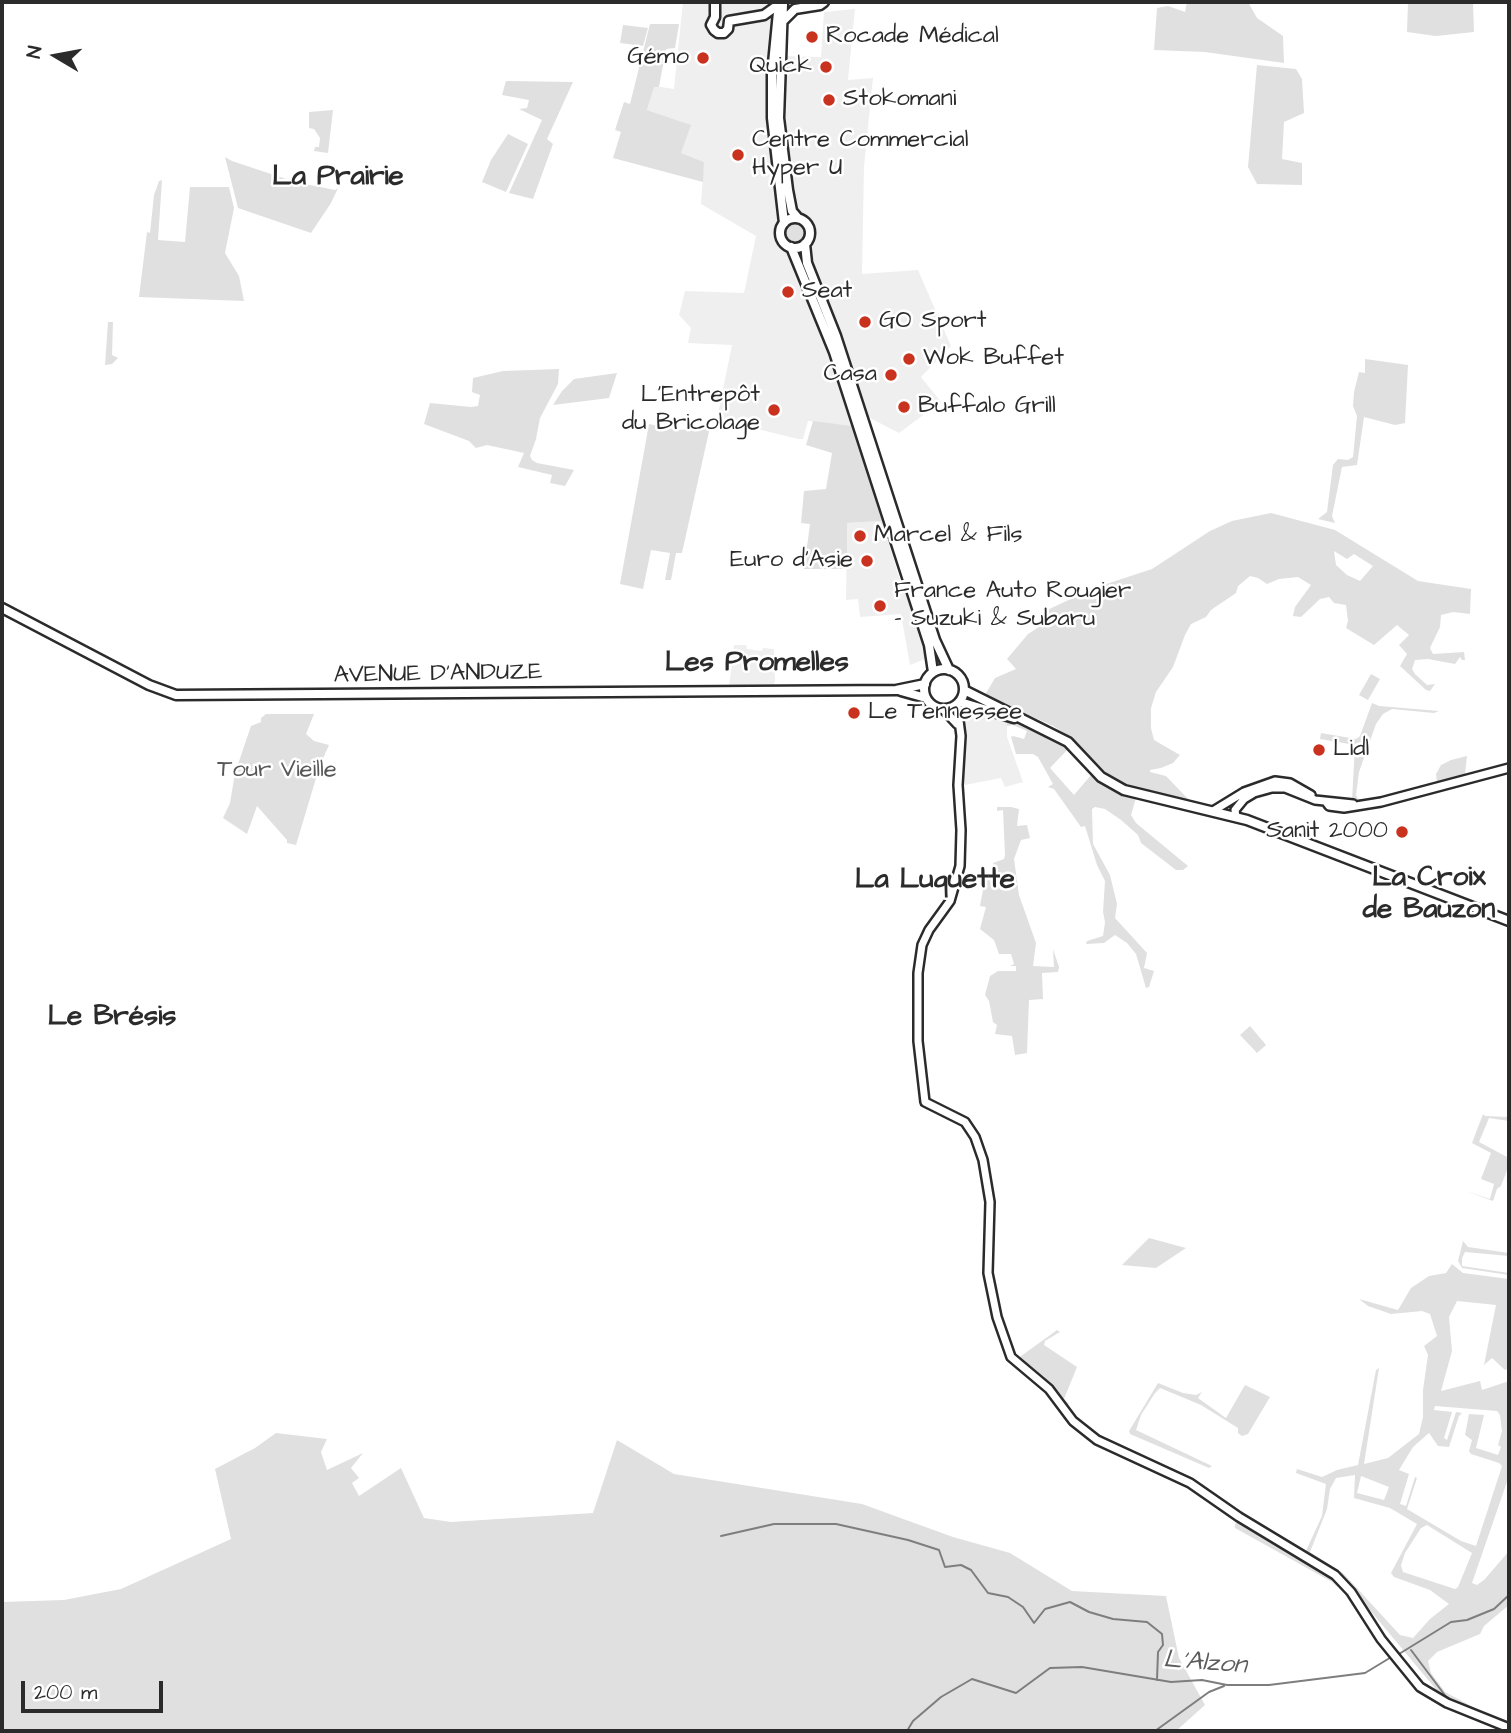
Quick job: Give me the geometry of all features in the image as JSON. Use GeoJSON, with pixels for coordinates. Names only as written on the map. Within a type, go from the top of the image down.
{"type":"FeatureCollection","features":[{"type":"Feature","properties":{"kind":"main road"},"geometry":{"type":"LineString","coordinates":[[717,2],[722,18],[764,15],[781,3]]}},
{"type":"Feature","properties":{"kind":"main road"},"geometry":{"type":"LineString","coordinates":[[781,3],[795,9]]}},
{"type":"Feature","properties":{"kind":"main road"},"geometry":{"type":"LineString","coordinates":[[781,3],[779,118],[792,211],[809,229],[810,236],[805,244],[807,263],[836,336],[935,640],[949,670],[958,675],[964,690],[1068,742],[1112,785],[1236,817],[1509,921]]}},
{"type":"Feature","properties":{"kind":"main road"},"geometry":{"type":"LineString","coordinates":[[822,3],[795,9],[780,23],[772,118],[784,223],[781,237],[791,247],[834,352],[929,645],[933,672],[925,684],[926,698],[933,706],[943,709],[958,703],[1029,722]]}},
{"type":"Feature","properties":{"kind":"main road"},"geometry":{"type":"LineString","coordinates":[[764,15],[780,23]]}},
{"type":"Feature","properties":{"kind":"main road"},"geometry":{"type":"LineString","coordinates":[[784,223],[798,218]]}},
{"type":"Feature","properties":{"kind":"main road"},"geometry":{"type":"LineString","coordinates":[[791,247],[805,244]]}},
{"type":"Feature","properties":{"kind":"main road","name":"AVENUE D'ANDUZE"},"geometry":{"type":"LineString","coordinates":[[2,608],[159,691],[176,695],[896,690],[925,684]]}},
{"type":"Feature","properties":{"kind":"main road"},"geometry":{"type":"LineString","coordinates":[[933,672],[949,670]]}},
{"type":"Feature","properties":{"kind":"main road","name":"AVENUE D'ANDUZE"},"geometry":{"type":"LineString","coordinates":[[896,690],[926,698]]}},
{"type":"Feature","properties":{"kind":"main road"},"geometry":{"type":"LineString","coordinates":[[958,703],[964,690]]}},
{"type":"Feature","properties":{"kind":"street"},"geometry":{"type":"LineString","coordinates":[[958,703],[961,736],[958,875],[950,901],[924,939],[918,965],[918,1041],[925,1102],[965,1122],[981,1152],[990,1202],[987,1263],[999,1324],[1011,1357],[1049,1389],[1073,1421],[1097,1440],[1189,1483],[1239,1517],[1335,1575],[1352,1592],[1381,1639],[1413,1679],[1432,1695],[1509,1728]]}},
{"type":"Feature","properties":{"kind":"street"},"geometry":{"type":"LineString","coordinates":[[943,709],[959,727]]}},
{"type":"Feature","properties":{"kind":"street"},"geometry":{"type":"LineString","coordinates":[[1236,817],[1235,810],[1244,799],[1272,788],[1285,788],[1308,799],[1361,806],[1397,799],[1509,768]]}},
{"type":"Feature","properties":{"kind":"street"},"geometry":{"type":"LineString","coordinates":[[1213,811],[1244,792],[1275,781],[1290,783],[1323,801]]}},
{"type":"Feature","properties":{"kind":"shaded area"},"geometry":{"type":"Polygon","coordinates":[[[683,2],[781,2],[785,56],[821,57],[824,12],[855,9],[848,80],[873,78],[864,167],[862,274],[918,270],[951,346],[921,377],[941,402],[899,433],[868,417],[853,426],[808,421],[803,439],[798,439],[717,419],[732,345],[688,343],[691,328],[679,315],[685,291],[744,293],[756,236],[701,204],[704,162],[681,153],[690,125],[647,110],[654,86],[674,89],[683,2]]]}},
{"type":"Feature","properties":{"kind":"shaded area"},"geometry":{"type":"Polygon","coordinates":[[[882,521],[903,590],[921,635],[925,659],[910,665],[901,614],[860,617],[858,599],[846,600],[847,523],[882,521]]]}},
{"type":"Feature","properties":{"kind":"shaded area"},"geometry":{"type":"Polygon","coordinates":[[[734,645],[746,645],[747,649],[762,651],[763,648],[774,649],[773,686],[729,687],[734,645]]]}},
{"type":"Feature","properties":{"kind":"shaded area"},"geometry":{"type":"Polygon","coordinates":[[[966,706],[1007,722],[1007,737],[1023,782],[1005,787],[1001,778],[960,786],[960,778],[964,776],[967,733],[963,728],[960,710],[966,706]]]}},
{"type":"Feature","properties":{"kind":"green space"},"geometry":{"type":"Polygon","coordinates":[[[1187,2],[1248,2],[1257,18],[1283,36],[1284,63],[1205,52],[1154,50],[1157,8],[1168,6],[1185,12],[1187,2]]]}},
{"type":"Feature","properties":{"kind":"green space"},"geometry":{"type":"Polygon","coordinates":[[[1408,2],[1473,2],[1474,32],[1436,36],[1407,32],[1408,2]]]}},
{"type":"Feature","properties":{"kind":"green space"},"geometry":{"type":"Polygon","coordinates":[[[650,24],[679,24],[675,48],[666,49],[659,87],[654,87],[647,110],[691,125],[681,153],[704,162],[703,182],[613,158],[621,132],[615,130],[624,102],[630,104],[650,24]]]}},
{"type":"Feature","properties":{"kind":"green space"},"geometry":{"type":"Polygon","coordinates":[[[623,25],[648,28],[643,46],[620,43],[623,25]]]}},
{"type":"Feature","properties":{"kind":"green space"},"geometry":{"type":"Polygon","coordinates":[[[1257,65],[1296,69],[1302,79],[1304,113],[1284,122],[1282,159],[1302,163],[1302,185],[1257,184],[1248,167],[1257,65]]]}},
{"type":"Feature","properties":{"kind":"green space"},"geometry":{"type":"Polygon","coordinates":[[[506,81],[573,82],[547,139],[553,144],[533,199],[509,193],[542,120],[519,109],[527,108],[529,100],[502,95],[506,81]]]}},
{"type":"Feature","properties":{"kind":"green space"},"geometry":{"type":"Polygon","coordinates":[[[333,110],[328,153],[314,151],[315,147],[319,147],[320,138],[314,129],[309,128],[309,112],[333,110]]]}},
{"type":"Feature","properties":{"kind":"green space"},"geometry":{"type":"Polygon","coordinates":[[[508,134],[528,144],[506,192],[482,182],[491,160],[508,134]]]}},
{"type":"Feature","properties":{"kind":"green space"},"geometry":{"type":"Polygon","coordinates":[[[225,157],[295,182],[335,190],[338,188],[311,233],[238,208],[225,157]]]}},
{"type":"Feature","properties":{"kind":"green space"},"geometry":{"type":"Polygon","coordinates":[[[162,180],[158,240],[185,242],[190,187],[229,187],[234,208],[225,253],[239,276],[244,301],[139,297],[154,195],[159,181],[162,180]]]}},
{"type":"Feature","properties":{"kind":"green space"},"geometry":{"type":"Polygon","coordinates":[[[796,221],[807,228],[808,233],[801,244],[796,245],[785,238],[784,233],[791,222],[796,221]]]}},
{"type":"Feature","properties":{"kind":"green space"},"geometry":{"type":"Polygon","coordinates":[[[108,322],[113,322],[112,355],[118,358],[112,364],[105,365],[108,322]]]}},
{"type":"Feature","properties":{"kind":"green space"},"geometry":{"type":"Polygon","coordinates":[[[1365,359],[1408,365],[1405,423],[1395,425],[1364,417],[1357,465],[1342,467],[1332,516],[1335,523],[1318,519],[1327,512],[1333,465],[1338,459],[1348,460],[1353,457],[1357,416],[1353,406],[1354,392],[1359,372],[1365,373],[1365,359]]]}},
{"type":"Feature","properties":{"kind":"green space"},"geometry":{"type":"Polygon","coordinates":[[[559,369],[558,384],[540,418],[530,456],[537,463],[574,470],[565,486],[550,483],[552,475],[518,467],[524,453],[487,445],[476,448],[469,441],[424,424],[430,403],[478,406],[480,395],[472,392],[473,378],[503,371],[559,369]]]}},
{"type":"Feature","properties":{"kind":"green space"},"geometry":{"type":"Polygon","coordinates":[[[617,373],[609,398],[553,405],[574,379],[617,373]]]}},
{"type":"Feature","properties":{"kind":"green space"},"geometry":{"type":"Polygon","coordinates":[[[813,421],[853,426],[882,521],[847,523],[847,569],[804,569],[810,524],[801,523],[804,491],[826,489],[832,453],[806,445],[813,421]]]}},
{"type":"Feature","properties":{"kind":"green space"},"geometry":{"type":"Polygon","coordinates":[[[649,424],[678,430],[710,427],[682,553],[676,553],[671,580],[665,580],[670,553],[651,550],[643,589],[620,584],[649,424]]]}},
{"type":"Feature","properties":{"kind":"green space"},"geometry":{"type":"Polygon","coordinates":[[[1271,513],[1335,530],[1418,581],[1471,589],[1470,614],[1453,612],[1441,615],[1440,627],[1430,648],[1433,654],[1464,652],[1465,660],[1460,657],[1455,664],[1428,659],[1415,660],[1412,669],[1415,674],[1427,685],[1435,684],[1430,691],[1426,690],[1400,666],[1407,654],[1399,645],[1409,635],[1397,625],[1374,645],[1346,628],[1346,605],[1334,603],[1329,597],[1320,599],[1301,617],[1293,616],[1295,607],[1311,585],[1298,577],[1279,579],[1267,584],[1250,576],[1238,586],[1236,593],[1211,610],[1206,617],[1191,624],[1173,667],[1156,692],[1151,708],[1154,740],[1180,755],[1173,763],[1150,772],[1166,776],[1190,801],[1133,788],[1115,781],[1069,736],[985,695],[995,678],[1016,669],[1007,659],[1028,634],[1042,625],[1043,612],[1094,588],[1152,569],[1210,531],[1232,521],[1271,513]],[[1334,551],[1336,565],[1347,575],[1360,581],[1373,566],[1354,554],[1347,559],[1334,551]]]}},
{"type":"Feature","properties":{"kind":"green space"},"geometry":{"type":"Polygon","coordinates":[[[1371,674],[1380,679],[1368,700],[1359,695],[1371,674]]]}},
{"type":"Feature","properties":{"kind":"green space"},"geometry":{"type":"Polygon","coordinates":[[[1372,703],[1379,706],[1439,711],[1434,713],[1392,709],[1383,714],[1376,724],[1359,772],[1356,795],[1358,799],[1369,799],[1421,787],[1420,789],[1378,800],[1352,801],[1355,745],[1320,739],[1321,733],[1356,739],[1360,736],[1372,703]]]}},
{"type":"Feature","properties":{"kind":"green space"},"geometry":{"type":"Polygon","coordinates":[[[979,709],[1029,727],[1069,748],[1050,768],[1074,795],[1091,775],[1116,792],[1136,798],[1131,815],[1136,823],[1188,866],[1183,870],[1176,870],[1141,843],[1138,835],[1121,820],[1105,809],[1092,809],[1093,844],[1110,875],[1117,904],[1115,918],[1147,953],[1144,968],[1154,971],[1149,987],[1146,988],[1136,954],[1127,943],[1115,935],[1104,943],[1086,944],[1087,941],[1103,936],[1105,881],[1085,826],[1081,827],[1054,789],[1048,787],[1053,784],[1038,757],[1033,754],[1016,754],[1011,737],[1024,739],[1027,731],[1013,725],[1007,726],[1007,721],[979,709]]]}},
{"type":"Feature","properties":{"kind":"green space","name":"Tour Vieille"},"geometry":{"type":"Polygon","coordinates":[[[266,714],[314,714],[306,734],[314,741],[329,745],[320,765],[296,845],[287,843],[257,806],[247,834],[223,818],[230,803],[235,773],[251,726],[261,722],[261,718],[266,714]]]}},
{"type":"Feature","properties":{"kind":"green space"},"geometry":{"type":"Polygon","coordinates":[[[1467,756],[1465,774],[1437,783],[1436,774],[1441,765],[1467,756]]]}},
{"type":"Feature","properties":{"kind":"green space"},"geometry":{"type":"Polygon","coordinates":[[[997,807],[1019,809],[1017,826],[1027,825],[1030,838],[1021,840],[1014,859],[1019,895],[1036,943],[1033,966],[1054,967],[1053,949],[1059,967],[1058,972],[1042,973],[1043,999],[1029,1000],[1027,1053],[1015,1055],[1012,1036],[995,1034],[997,1025],[993,1022],[989,1001],[985,995],[990,976],[998,971],[1016,971],[1016,966],[1010,966],[1014,964],[1011,954],[999,954],[994,940],[980,929],[986,907],[980,906],[986,880],[994,881],[993,863],[1004,859],[1005,855],[1003,810],[997,811],[997,807]]]}},
{"type":"Feature","properties":{"kind":"green space"},"geometry":{"type":"Polygon","coordinates":[[[1250,1026],[1266,1045],[1257,1053],[1240,1035],[1250,1026]]]}},
{"type":"Feature","properties":{"kind":"green space"},"geometry":{"type":"Polygon","coordinates":[[[1483,1114],[1509,1117],[1509,1121],[1489,1118],[1479,1142],[1509,1158],[1509,1165],[1493,1201],[1466,1191],[1490,1199],[1494,1184],[1481,1179],[1491,1153],[1472,1143],[1483,1114]]]}},
{"type":"Feature","properties":{"kind":"green space"},"geometry":{"type":"Polygon","coordinates":[[[1149,1238],[1186,1248],[1156,1268],[1122,1265],[1149,1238]]]}},
{"type":"Feature","properties":{"kind":"green space"},"geometry":{"type":"Polygon","coordinates":[[[1463,1241],[1468,1247],[1509,1253],[1509,1256],[1465,1252],[1462,1266],[1509,1275],[1462,1268],[1458,1261],[1463,1241]]]}},
{"type":"Feature","properties":{"kind":"green space"},"geometry":{"type":"Polygon","coordinates":[[[1452,1264],[1463,1273],[1509,1279],[1509,1369],[1505,1370],[1492,1358],[1484,1365],[1496,1305],[1457,1301],[1449,1317],[1452,1351],[1441,1391],[1480,1381],[1482,1390],[1509,1381],[1509,1476],[1472,1583],[1477,1585],[1485,1579],[1509,1551],[1509,1605],[1484,1626],[1480,1634],[1437,1652],[1428,1661],[1431,1673],[1445,1692],[1475,1708],[1471,1711],[1444,1699],[1354,1591],[1305,1553],[1322,1516],[1326,1484],[1296,1473],[1297,1469],[1322,1477],[1358,1465],[1376,1370],[1379,1368],[1364,1464],[1388,1458],[1419,1434],[1428,1355],[1424,1346],[1437,1336],[1430,1314],[1422,1311],[1391,1314],[1368,1306],[1359,1299],[1398,1310],[1411,1288],[1429,1276],[1446,1273],[1452,1264]],[[1435,1406],[1434,1410],[1452,1412],[1444,1438],[1447,1440],[1456,1412],[1462,1413],[1449,1447],[1438,1446],[1429,1433],[1413,1447],[1399,1470],[1409,1474],[1400,1504],[1406,1506],[1415,1477],[1417,1478],[1407,1509],[1461,1541],[1476,1546],[1502,1466],[1471,1454],[1469,1451],[1472,1440],[1465,1435],[1469,1414],[1484,1415],[1476,1448],[1498,1455],[1502,1431],[1500,1415],[1497,1411],[1435,1406]],[[1355,1475],[1336,1478],[1310,1552],[1343,1573],[1400,1635],[1413,1638],[1430,1619],[1449,1604],[1430,1590],[1394,1577],[1391,1573],[1417,1524],[1390,1508],[1354,1498],[1355,1475]],[[1361,1476],[1357,1493],[1384,1500],[1389,1487],[1361,1476]],[[1427,1525],[1421,1528],[1405,1553],[1401,1565],[1403,1572],[1455,1589],[1472,1553],[1427,1525]]]}},
{"type":"Feature","properties":{"kind":"green space"},"geometry":{"type":"Polygon","coordinates":[[[1057,1330],[1060,1332],[1045,1341],[1044,1345],[1077,1367],[1064,1399],[1069,1404],[1065,1406],[1017,1359],[1057,1330]]]}},
{"type":"Feature","properties":{"kind":"green space"},"geometry":{"type":"Polygon","coordinates":[[[1158,1383],[1183,1393],[1196,1395],[1202,1392],[1198,1398],[1226,1418],[1245,1385],[1270,1397],[1248,1434],[1242,1436],[1238,1433],[1238,1428],[1201,1405],[1160,1388],[1155,1393],[1141,1415],[1136,1430],[1212,1466],[1209,1468],[1130,1434],[1129,1431],[1158,1383]]]}},
{"type":"Feature","properties":{"kind":"green space"},"geometry":{"type":"Polygon","coordinates":[[[276,1433],[327,1439],[321,1452],[327,1470],[363,1453],[351,1468],[359,1478],[352,1483],[359,1496],[401,1468],[424,1518],[451,1522],[593,1513],[617,1440],[674,1474],[862,1504],[953,1537],[1010,1553],[1072,1591],[1166,1596],[1179,1658],[1205,1705],[1176,1731],[2,1731],[2,1602],[64,1600],[121,1589],[231,1539],[215,1469],[255,1448],[276,1433]]]}},
{"type":"Feature","properties":{"kind":"green space"},"geometry":{"type":"Polygon","coordinates":[[[1240,1521],[1332,1577],[1359,1608],[1368,1629],[1344,1593],[1332,1582],[1235,1528],[1235,1524],[1240,1521]]]}},
{"type":"Feature","properties":{"kind":"waterway"},"geometry":{"type":"LineString","coordinates":[[721,1536],[774,1524],[836,1524],[908,1540],[939,1550],[945,1567],[961,1565],[971,1570],[988,1593],[1008,1597],[1023,1607],[1034,1623],[1045,1609],[1070,1602],[1089,1612],[1113,1619],[1147,1622],[1162,1634],[1163,1645],[1158,1652],[1157,1680]]}},
{"type":"Feature","properties":{"kind":"waterway","name":"L'Alzon"},"geometry":{"type":"LineString","coordinates":[[1399,1654],[1451,1622],[1467,1620],[1494,1609],[1509,1595]]}},
{"type":"Feature","properties":{"kind":"waterway"},"geometry":{"type":"LineString","coordinates":[[1411,1650],[1447,1698],[1453,1702]]}},
{"type":"Feature","properties":{"kind":"waterway","name":"L'Alzon"},"geometry":{"type":"LineString","coordinates":[[907,1731],[913,1721],[941,1697],[972,1679],[1016,1693],[1050,1668],[1082,1667],[1171,1682],[1202,1680],[1227,1685],[1269,1685],[1365,1673],[1393,1656]]}},
{"type":"Feature","properties":{"kind":"waterway"},"geometry":{"type":"LineString","coordinates":[[1155,1731],[1209,1692],[1224,1686]]}},
{"type":"Feature","properties":{"kind":"place","name":"Rocade Médical"},"geometry":{"type":"Point","coordinates":[812,37]}},
{"type":"Feature","properties":{"kind":"place","name":"Gémo"},"geometry":{"type":"Point","coordinates":[703,58]}},
{"type":"Feature","properties":{"kind":"place","name":"Quick"},"geometry":{"type":"Point","coordinates":[826,67]}},
{"type":"Feature","properties":{"kind":"place","name":"Stokomani"},"geometry":{"type":"Point","coordinates":[829,100]}},
{"type":"Feature","properties":{"kind":"place","name":"Centre Commercial Hyper U"},"geometry":{"type":"Point","coordinates":[738,155]}},
{"type":"Feature","properties":{"kind":"place","name":"Seat"},"geometry":{"type":"Point","coordinates":[788,292]}},
{"type":"Feature","properties":{"kind":"place","name":"GO Sport"},"geometry":{"type":"Point","coordinates":[865,322]}},
{"type":"Feature","properties":{"kind":"place","name":"Wok Buffet"},"geometry":{"type":"Point","coordinates":[909,359]}},
{"type":"Feature","properties":{"kind":"place","name":"Casa"},"geometry":{"type":"Point","coordinates":[891,375]}},
{"type":"Feature","properties":{"kind":"place","name":"Buffalo Grill"},"geometry":{"type":"Point","coordinates":[904,407]}},
{"type":"Feature","properties":{"kind":"place","name":"L'Entrepôt du Bricolage"},"geometry":{"type":"Point","coordinates":[774,410]}},
{"type":"Feature","properties":{"kind":"place","name":"Marcel & Fils"},"geometry":{"type":"Point","coordinates":[860,536]}},
{"type":"Feature","properties":{"kind":"place","name":"Euro d'Asie"},"geometry":{"type":"Point","coordinates":[867,561]}},
{"type":"Feature","properties":{"kind":"place","name":"France Auto Rougier - Suzuki & Subaru"},"geometry":{"type":"Point","coordinates":[880,606]}},
{"type":"Feature","properties":{"kind":"place","name":"Le Tennessee"},"geometry":{"type":"Point","coordinates":[854,713]}},
{"type":"Feature","properties":{"kind":"place","name":"Lidl"},"geometry":{"type":"Point","coordinates":[1319,750]}},
{"type":"Feature","properties":{"kind":"place","name":"Sanit 2000"},"geometry":{"type":"Point","coordinates":[1402,832]}},
{"type":"Feature","properties":{"kind":"district","name":"La Prairie"},"geometry":{"type":"Point","coordinates":[338,178]}},
{"type":"Feature","properties":{"kind":"district","name":"Les Promelles"},"geometry":{"type":"Point","coordinates":[757,664]}},
{"type":"Feature","properties":{"kind":"district","name":"La Luquette"},"geometry":{"type":"Point","coordinates":[935,881]}},
{"type":"Feature","properties":{"kind":"district","name":"La Croix de Bauzon"},"geometry":{"type":"Point","coordinates":[1429,895]}},
{"type":"Feature","properties":{"kind":"district","name":"Le Brésis"},"geometry":{"type":"Point","coordinates":[112,1018]}}]}
